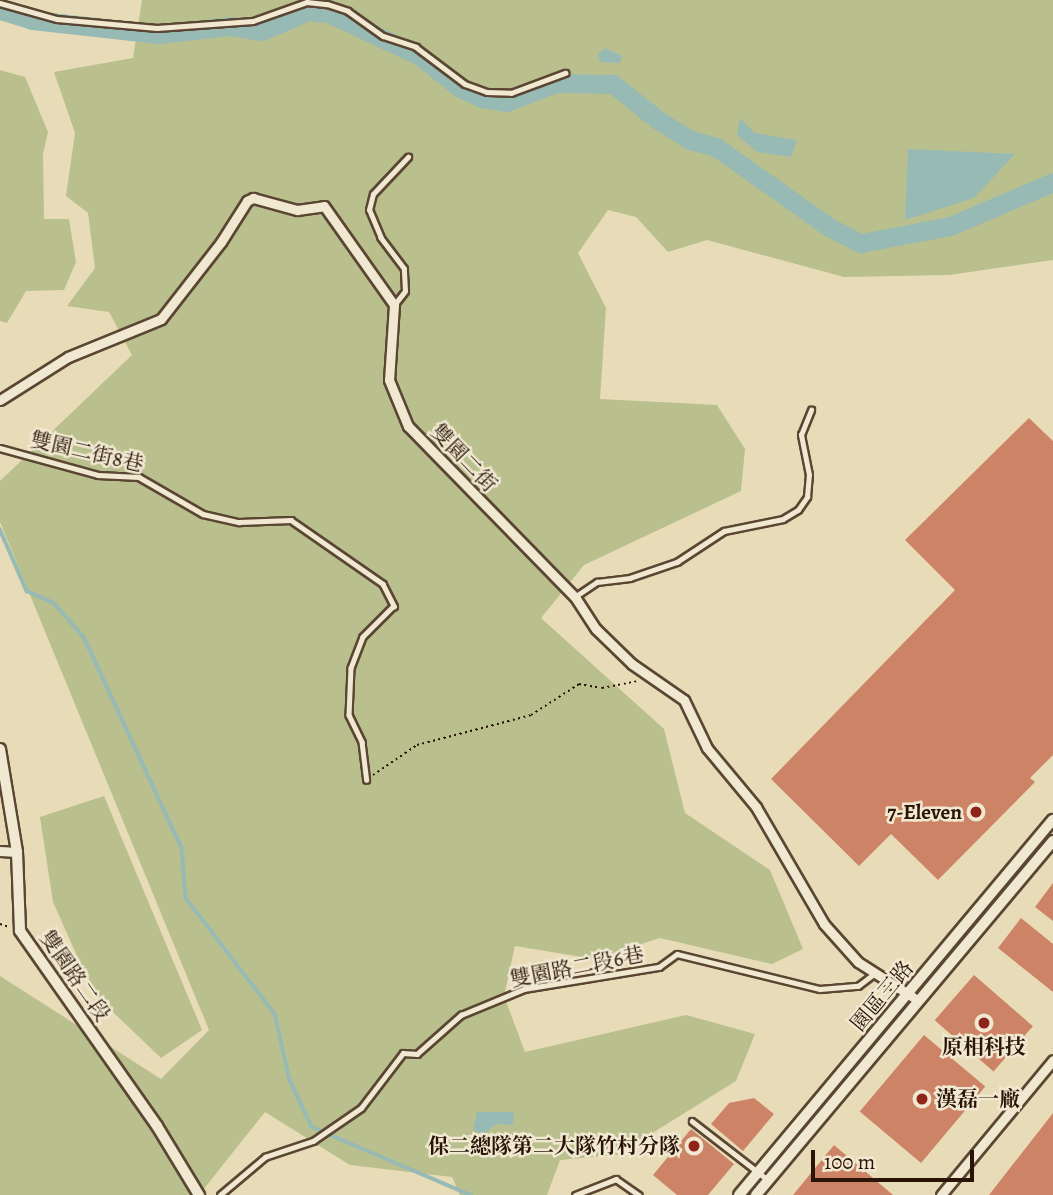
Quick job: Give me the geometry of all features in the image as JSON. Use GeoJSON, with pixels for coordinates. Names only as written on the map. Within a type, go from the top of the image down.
{"type":"FeatureCollection","features":[{"type":"Feature","properties":{"kind":"street"},"geometry":{"type":"LineString","coordinates":[[0,400],[68,357],[160,319],[221,242],[241,205],[253,198],[277,208],[324,206],[394,305]]}},
{"type":"Feature","properties":{"kind":"street","name":"雙園二街"},"geometry":{"type":"LineString","coordinates":[[394,305],[389,380],[408,426],[575,597],[596,629],[684,700],[707,748],[756,807],[824,924],[858,962],[918,1001]]}},
{"type":"Feature","properties":{"kind":"street","name":"雙園路二段"},"geometry":{"type":"LineString","coordinates":[[0,749],[17,852],[20,931],[163,1135],[199,1195]]}},
{"type":"Feature","properties":{"kind":"street","name":"園區三路"},"geometry":{"type":"LineString","coordinates":[[739,1195],[1053,820]]}},
{"type":"Feature","properties":{"kind":"street","name":"園區三路"},"geometry":{"type":"LineString","coordinates":[[756,1195],[1053,841]]}},
{"type":"Feature","properties":{"kind":"street"},"geometry":{"type":"LineString","coordinates":[[0,851],[17,852]]}},
{"type":"Feature","properties":{"kind":"street"},"geometry":{"type":"LineString","coordinates":[[941,1195],[1053,1060]]}},
{"type":"Feature","properties":{"kind":"lane"},"geometry":{"type":"LineString","coordinates":[[0,3],[57,19],[157,28],[253,21],[307,2],[327,4],[348,11],[383,36],[416,47],[465,84],[487,92],[511,93],[565,74]]}},
{"type":"Feature","properties":{"kind":"lane"},"geometry":{"type":"LineString","coordinates":[[394,305],[405,291],[404,269],[381,238],[369,210],[373,194],[408,157]]}},
{"type":"Feature","properties":{"kind":"lane"},"geometry":{"type":"LineString","coordinates":[[575,597],[597,582],[630,579],[677,562],[724,531],[783,519],[798,510],[807,497],[809,475],[801,435],[811,410]]}},
{"type":"Feature","properties":{"kind":"lane","name":"雙園二街8巷"},"geometry":{"type":"LineString","coordinates":[[0,448],[98,475],[139,477],[203,513],[239,522],[291,520],[383,584],[394,606],[363,637],[351,668],[349,715],[362,742],[367,780]]}},
{"type":"Feature","properties":{"kind":"lane","name":"雙園路二段6巷"},"geometry":{"type":"LineString","coordinates":[[220,1195],[265,1157],[317,1137],[326,1128],[361,1108],[403,1053],[417,1054],[461,1015],[524,989],[659,967],[677,954],[820,989],[858,986],[874,973]]}},
{"type":"Feature","properties":{"kind":"lane"},"geometry":{"type":"LineString","coordinates":[[692,1121],[769,1180]]}},
{"type":"Feature","properties":{"kind":"lane"},"geometry":{"type":"LineString","coordinates":[[575,1195],[616,1178],[639,1195]]}},
{"type":"Feature","properties":{"kind":"path"},"geometry":{"type":"LineString","coordinates":[[367,780],[417,745],[531,715],[579,684],[602,688],[652,676]]}},
{"type":"Feature","properties":{"kind":"green space"},"geometry":{"type":"Polygon","coordinates":[[[142,0],[1053,0],[1053,260],[949,275],[844,277],[707,240],[668,252],[636,217],[608,210],[578,253],[606,308],[600,399],[717,405],[745,449],[741,491],[584,565],[541,618],[664,729],[685,813],[770,870],[803,949],[772,964],[660,938],[594,959],[515,946],[504,996],[525,1052],[686,1015],[755,1034],[736,1081],[617,1155],[560,1160],[547,1195],[460,1195],[452,1177],[350,1165],[265,1112],[199,1195],[0,1195],[0,976],[161,1079],[209,1030],[0,522],[0,481],[132,355],[109,312],[67,306],[95,268],[88,213],[66,196],[75,133],[54,72],[133,58],[142,0]]]}},
{"type":"Feature","properties":{"kind":"green space"},"geometry":{"type":"Polygon","coordinates":[[[0,70],[25,77],[48,132],[43,154],[44,219],[69,219],[76,262],[64,290],[26,291],[7,323],[0,321],[0,70]]]}},
{"type":"Feature","properties":{"kind":"green space"},"geometry":{"type":"Polygon","coordinates":[[[104,796],[202,1030],[161,1058],[94,994],[53,902],[40,817],[104,796]]]}},
{"type":"Feature","properties":{"kind":"water"},"geometry":{"type":"Polygon","coordinates":[[[605,48],[622,56],[620,63],[600,62],[598,54],[605,48]]]}},
{"type":"Feature","properties":{"kind":"water"},"geometry":{"type":"Polygon","coordinates":[[[740,118],[755,133],[797,140],[791,157],[757,152],[737,135],[740,118]]]}},
{"type":"Feature","properties":{"kind":"water"},"geometry":{"type":"Polygon","coordinates":[[[908,149],[1015,154],[974,198],[905,220],[908,149]]]}},
{"type":"Feature","properties":{"kind":"water"},"geometry":{"type":"Polygon","coordinates":[[[477,1112],[514,1112],[513,1125],[496,1124],[483,1135],[473,1129],[477,1112]]]}},
{"type":"Feature","properties":{"kind":"building"},"geometry":{"type":"Polygon","coordinates":[[[1029,418],[1053,441],[1053,755],[1030,778],[1035,782],[938,880],[891,834],[859,866],[771,779],[955,590],[905,540],[1029,418]]]}},
{"type":"Feature","properties":{"kind":"building"},"geometry":{"type":"Polygon","coordinates":[[[1053,883],[1053,921],[1035,907],[1053,883]]]}},
{"type":"Feature","properties":{"kind":"building"},"geometry":{"type":"Polygon","coordinates":[[[1021,918],[1053,944],[1053,992],[998,948],[1021,918]]]}},
{"type":"Feature","properties":{"kind":"building","name":"原相科技"},"geometry":{"type":"Polygon","coordinates":[[[974,975],[1033,1026],[994,1071],[935,1020],[974,975]]]}},
{"type":"Feature","properties":{"kind":"building","name":"漢磊一廠"},"geometry":{"type":"Polygon","coordinates":[[[924,1035],[985,1086],[921,1163],[860,1112],[924,1035]]]}},
{"type":"Feature","properties":{"kind":"building"},"geometry":{"type":"Polygon","coordinates":[[[754,1098],[774,1114],[743,1151],[711,1124],[729,1103],[754,1098]]]}},
{"type":"Feature","properties":{"kind":"building"},"geometry":{"type":"Polygon","coordinates":[[[1053,1113],[1053,1195],[989,1195],[1053,1113]]]}},
{"type":"Feature","properties":{"kind":"building","name":"保二總隊第二大隊竹村分隊"},"geometry":{"type":"Polygon","coordinates":[[[691,1129],[734,1164],[708,1195],[677,1195],[653,1175],[691,1129]]]}},
{"type":"Feature","properties":{"kind":"building"},"geometry":{"type":"Polygon","coordinates":[[[834,1145],[893,1195],[793,1195],[834,1145]]]}},
{"type":"Feature","properties":{"kind":"waterway"},"geometry":{"type":"LineString","coordinates":[[0,10],[32,20],[158,34],[230,26],[262,31],[308,11],[328,13],[420,56],[460,88],[481,98],[506,102],[556,83],[613,84],[658,120],[690,140],[716,147],[829,227],[861,243],[950,226],[1053,182]]}},
{"type":"Feature","properties":{"kind":"waterway"},"geometry":{"type":"LineString","coordinates":[[0,529],[27,591],[54,603],[84,637],[182,848],[186,898],[275,1014],[290,1080],[312,1127],[471,1195]]}},
{"type":"Feature","properties":{"kind":"place","name":"7-Eleven"},"geometry":{"type":"Point","coordinates":[976,812]}},
{"type":"Feature","properties":{"kind":"place","name":"原相科技"},"geometry":{"type":"Point","coordinates":[984,1023]}},
{"type":"Feature","properties":{"kind":"place","name":"漢磊一廠"},"geometry":{"type":"Point","coordinates":[922,1099]}},
{"type":"Feature","properties":{"kind":"place","name":"保二總隊第二大隊竹村分隊"},"geometry":{"type":"Point","coordinates":[694,1146]}}]}
